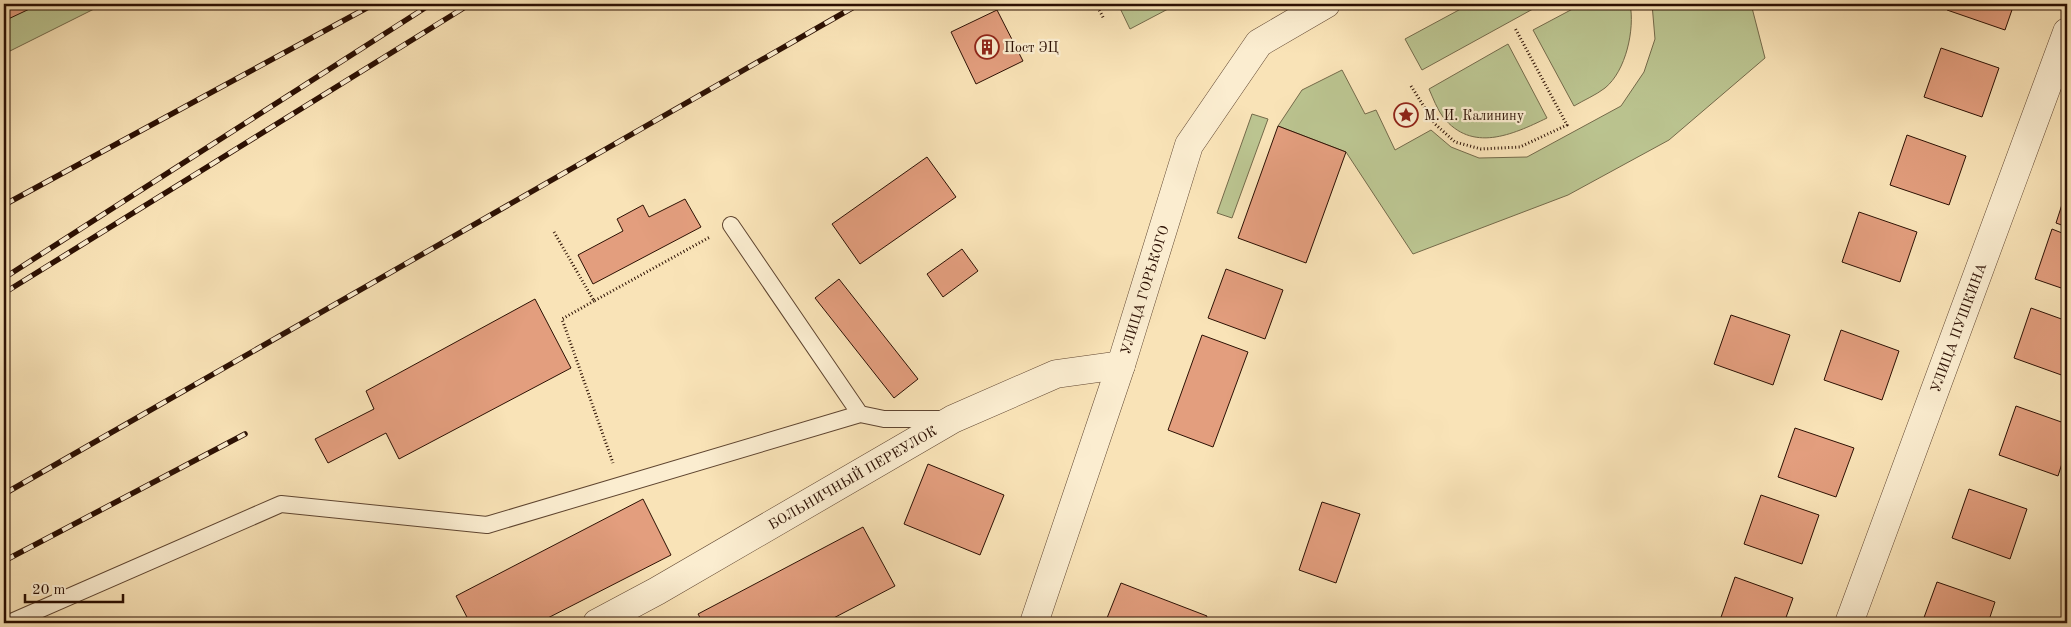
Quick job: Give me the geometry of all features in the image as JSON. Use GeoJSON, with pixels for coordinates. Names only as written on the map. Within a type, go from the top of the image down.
{"type":"FeatureCollection","features":[{"type":"Feature","properties":{"kind":"street","name":"УЛИЦА ГОРЬКОГО"},"geometry":{"type":"LineString","coordinates":[[1034,623],[1121,364],[1189,145],[1259,43],[1326,4]]}},
{"type":"Feature","properties":{"kind":"street","name":"УЛИЦА ПУШКИНА"},"geometry":{"type":"LineString","coordinates":[[1849,623],[2067,32]]}},
{"type":"Feature","properties":{"kind":"street","name":"БОЛЬНИЧНЫЙ ПЕРЕУЛОК"},"geometry":{"type":"LineString","coordinates":[[596,623],[657,591],[953,420],[1056,374],[1121,364]]}},
{"type":"Feature","properties":{"kind":"lane"},"geometry":{"type":"LineString","coordinates":[[731,225],[860,414]]}},
{"type":"Feature","properties":{"kind":"lane"},"geometry":{"type":"LineString","coordinates":[[9,623],[281,504],[488,525],[860,414],[884,419],[953,420]]}},
{"type":"Feature","properties":{"kind":"path"},"geometry":{"type":"LineString","coordinates":[[1096,4],[1104,19]]}},
{"type":"Feature","properties":{"kind":"path"},"geometry":{"type":"LineString","coordinates":[[1411,86],[1435,124],[1455,142],[1481,149],[1520,147],[1567,125],[1515,28]]}},
{"type":"Feature","properties":{"kind":"path"},"geometry":{"type":"LineString","coordinates":[[621,485],[562,319],[731,225]]}},
{"type":"Feature","properties":{"kind":"path"},"geometry":{"type":"LineString","coordinates":[[554,232],[594,301]]}},
{"type":"Feature","properties":{"kind":"green space"},"geometry":{"type":"Polygon","coordinates":[[[29,4],[104,4],[4,54],[4,18],[29,4]]]}},
{"type":"Feature","properties":{"kind":"green space"},"geometry":{"type":"Polygon","coordinates":[[[1118,4],[1165,4],[1168,9],[1130,29],[1118,4]]]}},
{"type":"Feature","properties":{"kind":"green space"},"geometry":{"type":"Polygon","coordinates":[[[1470,4],[1542,4],[1422,70],[1405,39],[1470,4]]]}},
{"type":"Feature","properties":{"kind":"green space"},"geometry":{"type":"Polygon","coordinates":[[[1582,4],[1630,4],[1631,25],[1630,37],[1623,61],[1612,81],[1601,91],[1574,106],[1533,30],[1582,4]]]}},
{"type":"Feature","properties":{"kind":"green space"},"geometry":{"type":"Polygon","coordinates":[[[1652,4],[1751,4],[1765,58],[1669,140],[1568,195],[1413,254],[1346,152],[1278,126],[1302,90],[1342,70],[1365,114],[1376,110],[1395,150],[1431,130],[1451,147],[1479,158],[1527,157],[1621,106],[1644,72],[1655,39],[1652,4]]]}},
{"type":"Feature","properties":{"kind":"green space"},"geometry":{"type":"Polygon","coordinates":[[[1508,44],[1547,118],[1506,135],[1493,137],[1479,138],[1467,135],[1454,128],[1443,117],[1429,89],[1508,44]]]}},
{"type":"Feature","properties":{"kind":"green space"},"geometry":{"type":"Polygon","coordinates":[[[1252,114],[1268,119],[1232,218],[1217,213],[1252,114]]]}},
{"type":"Feature","properties":{"kind":"building"},"geometry":{"type":"Polygon","coordinates":[[[4,4],[40,4],[4,21],[4,4]]]}},
{"type":"Feature","properties":{"kind":"building"},"geometry":{"type":"Polygon","coordinates":[[[1949,4],[2014,4],[2005,30],[1947,10],[1949,4]]]}},
{"type":"Feature","properties":{"kind":"building","name":"Пост ЭЦ"},"geometry":{"type":"Polygon","coordinates":[[[997,10],[1023,61],[976,84],[951,32],[997,10]]]}},
{"type":"Feature","properties":{"kind":"building"},"geometry":{"type":"Polygon","coordinates":[[[1941,48],[1999,68],[1982,117],[1924,97],[1941,48]]]}},
{"type":"Feature","properties":{"kind":"building"},"geometry":{"type":"Polygon","coordinates":[[[1278,126],[1346,152],[1306,263],[1238,238],[1278,126]]]}},
{"type":"Feature","properties":{"kind":"building"},"geometry":{"type":"Polygon","coordinates":[[[1907,135],[1966,156],[1949,205],[1890,185],[1907,135]]]}},
{"type":"Feature","properties":{"kind":"building"},"geometry":{"type":"Polygon","coordinates":[[[927,157],[956,197],[860,264],[832,224],[927,157]]]}},
{"type":"Feature","properties":{"kind":"building"},"geometry":{"type":"Polygon","coordinates":[[[2067,189],[2067,227],[2056,223],[2067,189]]]}},
{"type":"Feature","properties":{"kind":"building"},"geometry":{"type":"Polygon","coordinates":[[[685,199],[701,227],[593,284],[578,255],[623,231],[617,219],[643,205],[649,217],[685,199]]]}},
{"type":"Feature","properties":{"kind":"building"},"geometry":{"type":"Polygon","coordinates":[[[1859,212],[1917,232],[1900,282],[1842,262],[1859,212]]]}},
{"type":"Feature","properties":{"kind":"building"},"geometry":{"type":"Polygon","coordinates":[[[2052,229],[2067,235],[2067,290],[2035,279],[2052,229]]]}},
{"type":"Feature","properties":{"kind":"building"},"geometry":{"type":"Polygon","coordinates":[[[962,249],[978,271],[943,297],[927,274],[962,249]]]}},
{"type":"Feature","properties":{"kind":"building"},"geometry":{"type":"Polygon","coordinates":[[[1226,269],[1283,290],[1265,339],[1208,318],[1226,269]]]}},
{"type":"Feature","properties":{"kind":"building"},"geometry":{"type":"Polygon","coordinates":[[[839,279],[918,379],[894,398],[815,298],[839,279]]]}},
{"type":"Feature","properties":{"kind":"building"},"geometry":{"type":"Polygon","coordinates":[[[535,299],[571,368],[399,459],[386,433],[328,463],[315,439],[374,409],[366,391],[535,299]]]}},
{"type":"Feature","properties":{"kind":"building"},"geometry":{"type":"Polygon","coordinates":[[[2031,308],[2067,321],[2067,377],[2014,358],[2031,308]]]}},
{"type":"Feature","properties":{"kind":"building"},"geometry":{"type":"Polygon","coordinates":[[[1731,315],[1790,335],[1773,385],[1714,364],[1731,315]]]}},
{"type":"Feature","properties":{"kind":"building"},"geometry":{"type":"Polygon","coordinates":[[[1841,330],[1899,351],[1882,400],[1824,380],[1841,330]]]}},
{"type":"Feature","properties":{"kind":"building"},"geometry":{"type":"Polygon","coordinates":[[[1202,335],[1248,352],[1213,447],[1168,430],[1202,335]]]}},
{"type":"Feature","properties":{"kind":"building"},"geometry":{"type":"Polygon","coordinates":[[[2016,406],[2067,424],[2067,448],[2058,476],[1999,455],[2016,406]]]}},
{"type":"Feature","properties":{"kind":"building"},"geometry":{"type":"Polygon","coordinates":[[[1795,428],[1854,448],[1836,497],[1778,477],[1795,428]]]}},
{"type":"Feature","properties":{"kind":"building"},"geometry":{"type":"Polygon","coordinates":[[[928,464],[1004,495],[980,555],[904,524],[928,464]]]}},
{"type":"Feature","properties":{"kind":"building"},"geometry":{"type":"Polygon","coordinates":[[[1969,489],[2027,509],[2010,559],[1952,538],[1969,489]]]}},
{"type":"Feature","properties":{"kind":"building"},"geometry":{"type":"Polygon","coordinates":[[[1761,495],[1819,515],[1802,564],[1744,544],[1761,495]]]}},
{"type":"Feature","properties":{"kind":"building"},"geometry":{"type":"Polygon","coordinates":[[[643,499],[671,555],[538,623],[470,623],[456,596],[643,499]]]}},
{"type":"Feature","properties":{"kind":"building"},"geometry":{"type":"Polygon","coordinates":[[[1322,502],[1360,514],[1336,583],[1299,570],[1322,502]]]}},
{"type":"Feature","properties":{"kind":"building"},"geometry":{"type":"Polygon","coordinates":[[[863,527],[895,586],[824,623],[703,623],[698,614],[863,527]]]}},
{"type":"Feature","properties":{"kind":"building"},"geometry":{"type":"Polygon","coordinates":[[[1735,577],[1793,598],[1784,623],[1719,623],[1735,577]]]}},
{"type":"Feature","properties":{"kind":"building"},"geometry":{"type":"Polygon","coordinates":[[[1937,582],[1995,602],[1988,623],[1922,623],[1937,582]]]}},
{"type":"Feature","properties":{"kind":"building"},"geometry":{"type":"Polygon","coordinates":[[[1121,583],[1207,616],[1204,623],[1105,623],[1121,583]]]}},
{"type":"Feature","properties":{"kind":"railway"},"geometry":{"type":"LineString","coordinates":[[4,205],[374,4]]}},
{"type":"Feature","properties":{"kind":"railway"},"geometry":{"type":"LineString","coordinates":[[4,278],[431,4]]}},
{"type":"Feature","properties":{"kind":"railway"},"geometry":{"type":"LineString","coordinates":[[4,293],[470,4]]}},
{"type":"Feature","properties":{"kind":"railway"},"geometry":{"type":"LineString","coordinates":[[4,494],[859,4]]}},
{"type":"Feature","properties":{"kind":"railway"},"geometry":{"type":"LineString","coordinates":[[4,561],[245,434]]}},
{"type":"Feature","properties":{"kind":"place","name":"Пост ЭЦ"},"geometry":{"type":"Point","coordinates":[987,47]}},
{"type":"Feature","properties":{"kind":"place","name":"М. И. Калинину"},"geometry":{"type":"Point","coordinates":[1406,115]}}]}
